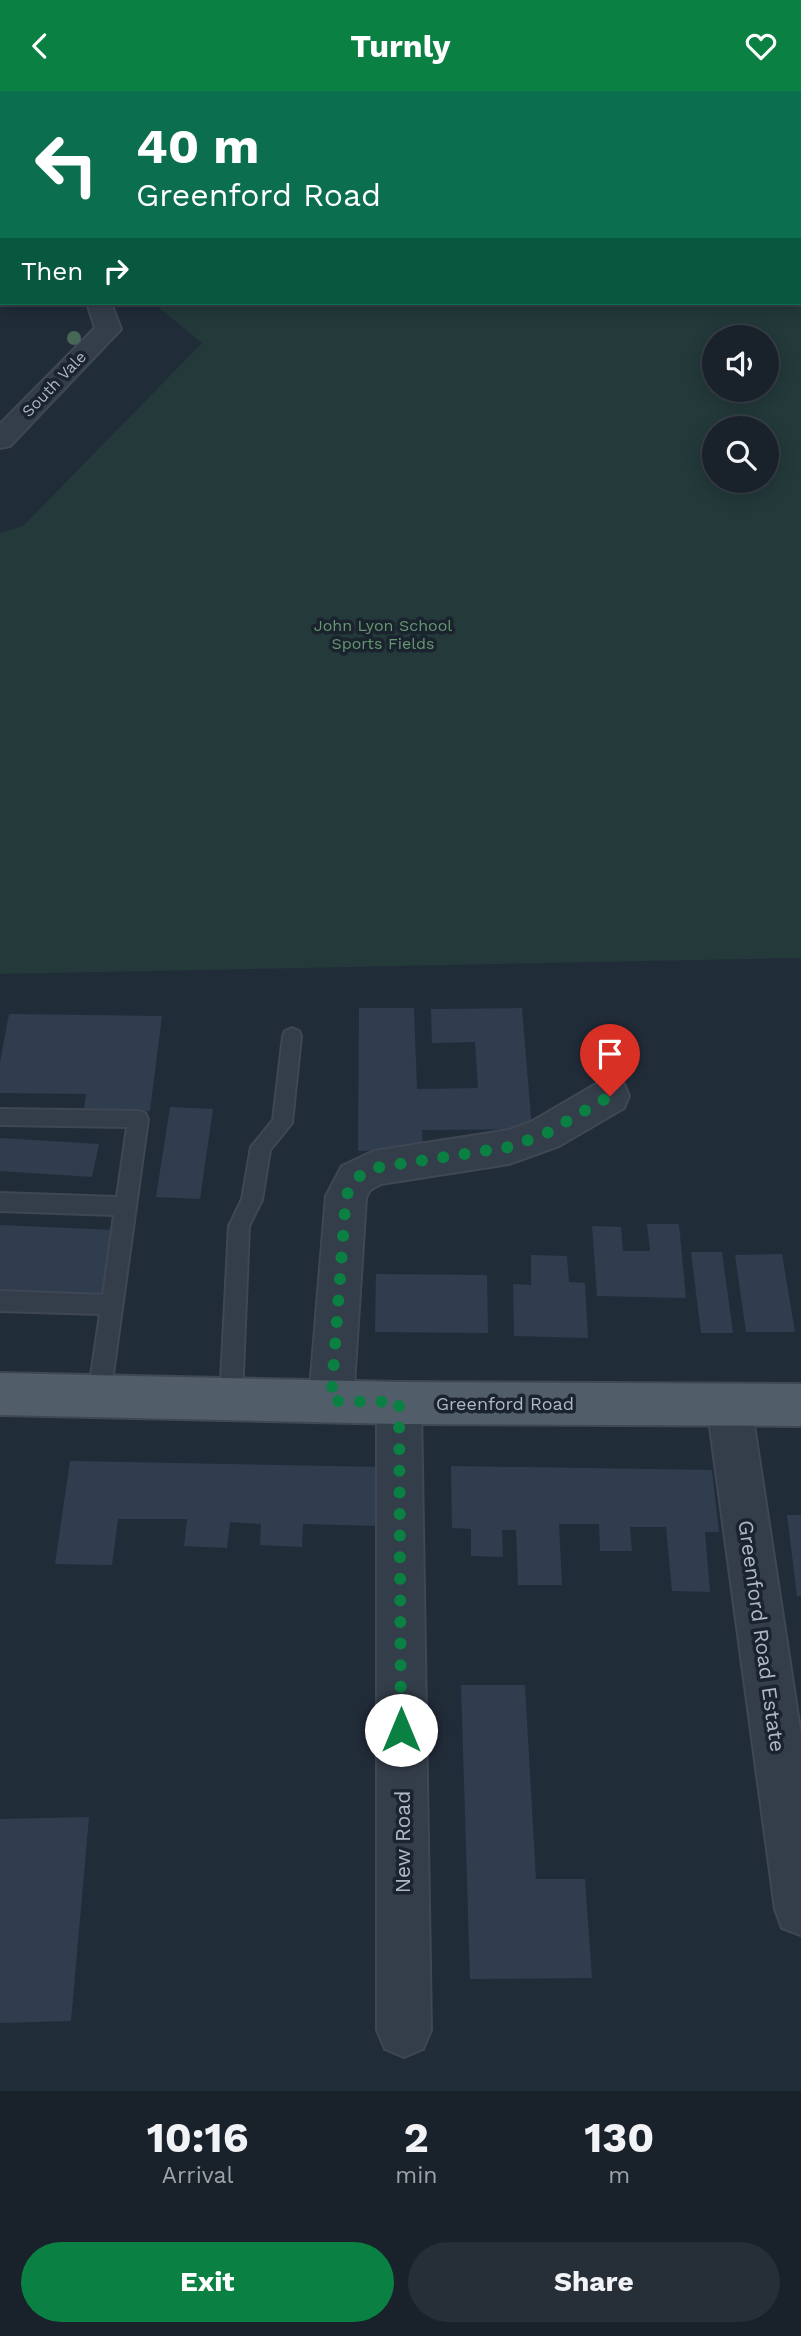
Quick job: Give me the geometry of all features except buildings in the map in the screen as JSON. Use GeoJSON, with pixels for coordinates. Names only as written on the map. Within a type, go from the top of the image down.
{"type":"FeatureCollection","features":[{"type":"Feature","properties":{"kind":"main road","name":"Greenford Road"},"geometry":{"type":"LineString","coordinates":[[0,1394],[399,1402],[801,1405]]}},
{"type":"Feature","properties":{"kind":"street","name":"South Vale"},"geometry":{"type":"LineString","coordinates":[[0,440],[108,329],[100,305]]}},
{"type":"Feature","properties":{"kind":"street"},"geometry":{"type":"LineString","coordinates":[[331,1401],[346,1196],[356,1178],[374,1168],[509,1147],[545,1134],[610,1096]]}},
{"type":"Feature","properties":{"kind":"street","name":"New Road"},"geometry":{"type":"LineString","coordinates":[[399,1402],[404,2030]]}},
{"type":"Feature","properties":{"kind":"street","name":"Greenford Road Estate"},"geometry":{"type":"LineString","coordinates":[[729,1405],[785,1688],[801,1909]]}},
{"type":"Feature","properties":{"kind":"lane"},"geometry":{"type":"LineString","coordinates":[[231,1399],[239,1226],[252,1200],[261,1147],[282,1123],[292,1036]]}},
{"type":"Feature","properties":{"kind":"lane"},"geometry":{"type":"LineString","coordinates":[[0,1117],[138,1119],[99,1397]]}},
{"type":"Feature","properties":{"kind":"lane"},"geometry":{"type":"LineString","coordinates":[[0,1202],[126,1206]]}},
{"type":"Feature","properties":{"kind":"lane"},"geometry":{"type":"LineString","coordinates":[[0,1301],[112,1305]]}},
{"type":"Feature","properties":{"kind":"green space","name":"John Lyon School Sports Fields"},"geometry":{"type":"Polygon","coordinates":[[[155,305],[801,305],[801,958],[0,974],[0,533],[23,526],[202,343],[155,305]]]}},
{"type":"Feature","properties":{"kind":"route"},"geometry":{"type":"LineString","coordinates":[[401,1730],[399,1402],[331,1401],[346,1196],[356,1178],[374,1168],[509,1147],[545,1134],[610,1096]]}}]}
